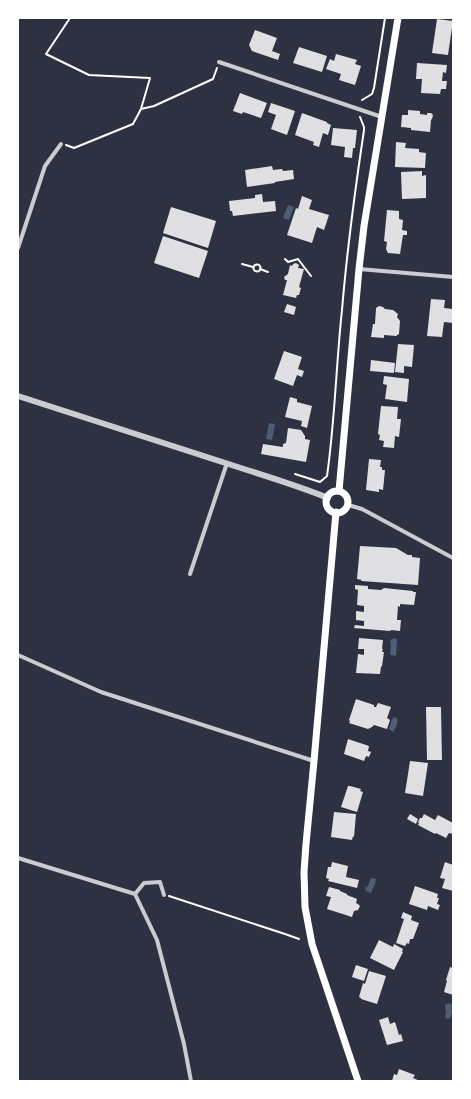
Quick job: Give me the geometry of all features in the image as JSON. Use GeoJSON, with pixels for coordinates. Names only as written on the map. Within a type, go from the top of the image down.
{"type":"FeatureCollection","features":[{"type":"Feature","properties":{"kind":"main road"},"geometry":{"type":"LineString","coordinates":[[339,492],[364,226],[398,18]]}},
{"type":"Feature","properties":{"kind":"main road"},"geometry":{"type":"LineString","coordinates":[[339,492],[346,496],[348,504],[343,511],[333,512],[328,507],[328,498],[332,493],[339,492]]}},
{"type":"Feature","properties":{"kind":"main road"},"geometry":{"type":"LineString","coordinates":[[336,512],[306,838],[304,872],[305,913],[312,944],[358,1081]]}},
{"type":"Feature","properties":{"kind":"street"},"geometry":{"type":"LineString","coordinates":[[219,62],[382,117]]}},
{"type":"Feature","properties":{"kind":"street"},"geometry":{"type":"LineString","coordinates":[[18,248],[46,166],[62,144]]}},
{"type":"Feature","properties":{"kind":"street"},"geometry":{"type":"LineString","coordinates":[[359,269],[453,277]]}},
{"type":"Feature","properties":{"kind":"street"},"geometry":{"type":"LineString","coordinates":[[18,396],[227,463],[328,498]]}},
{"type":"Feature","properties":{"kind":"street"},"geometry":{"type":"LineString","coordinates":[[190,574],[227,463]]}},
{"type":"Feature","properties":{"kind":"street"},"geometry":{"type":"LineString","coordinates":[[348,504],[362,509],[453,558]]}},
{"type":"Feature","properties":{"kind":"street"},"geometry":{"type":"LineString","coordinates":[[18,655],[101,692],[314,761]]}},
{"type":"Feature","properties":{"kind":"street"},"geometry":{"type":"LineString","coordinates":[[18,858],[135,894],[157,940],[184,1044],[191,1081]]}},
{"type":"Feature","properties":{"kind":"street"},"geometry":{"type":"LineString","coordinates":[[135,894],[144,883],[160,882],[164,894]]}},
{"type":"Feature","properties":{"kind":"path"},"geometry":{"type":"LineString","coordinates":[[62,144],[74,148],[133,124],[140,109],[150,78],[89,75],[46,54],[70,18]]}},
{"type":"Feature","properties":{"kind":"path"},"geometry":{"type":"LineString","coordinates":[[362,100],[372,94],[374,88],[385,18]]}},
{"type":"Feature","properties":{"kind":"path"},"geometry":{"type":"LineString","coordinates":[[140,109],[154,106],[213,79],[219,62]]}},
{"type":"Feature","properties":{"kind":"path"},"geometry":{"type":"LineString","coordinates":[[295,474],[320,482],[327,476],[347,259],[364,130],[360,114]]}},
{"type":"Feature","properties":{"kind":"path"},"geometry":{"type":"LineString","coordinates":[[285,259],[288,262],[298,259],[311,276]]}},
{"type":"Feature","properties":{"kind":"path"},"geometry":{"type":"LineString","coordinates":[[242,264],[253,267],[257,265],[260,269],[268,272]]}},
{"type":"Feature","properties":{"kind":"path"},"geometry":{"type":"LineString","coordinates":[[253,267],[255,272],[259,271],[260,269]]}},
{"type":"Feature","properties":{"kind":"path"},"geometry":{"type":"LineString","coordinates":[[164,894],[299,939]]}},
{"type":"Feature","properties":{"kind":"water"},"geometry":{"type":"Polygon","coordinates":[[[288,205],[294,207],[289,220],[283,218],[288,205]]]}},
{"type":"Feature","properties":{"kind":"water"},"geometry":{"type":"Polygon","coordinates":[[[269,423],[275,424],[272,440],[266,439],[269,423]]]}},
{"type":"Feature","properties":{"kind":"water"},"geometry":{"type":"Polygon","coordinates":[[[395,638],[397,639],[396,656],[390,654],[390,640],[395,638]]]}},
{"type":"Feature","properties":{"kind":"water"},"geometry":{"type":"Polygon","coordinates":[[[394,717],[397,718],[397,722],[393,732],[389,729],[394,717]]]}},
{"type":"Feature","properties":{"kind":"water"},"geometry":{"type":"Polygon","coordinates":[[[371,878],[376,879],[371,893],[366,891],[365,888],[368,886],[371,878]]]}},
{"type":"Feature","properties":{"kind":"water"},"geometry":{"type":"Polygon","coordinates":[[[450,1003],[453,1006],[451,1008],[453,1011],[448,1019],[445,1018],[445,1006],[446,1004],[450,1003]]]}},
{"type":"Feature","properties":{"kind":"building"},"geometry":{"type":"Polygon","coordinates":[[[437,19],[453,21],[448,55],[432,53],[437,19]]]}},
{"type":"Feature","properties":{"kind":"building"},"geometry":{"type":"Polygon","coordinates":[[[255,30],[277,38],[272,51],[280,54],[278,60],[252,51],[249,45],[255,30]]]}},
{"type":"Feature","properties":{"kind":"building"},"geometry":{"type":"Polygon","coordinates":[[[299,47],[327,56],[322,72],[293,63],[299,47]]]}},
{"type":"Feature","properties":{"kind":"building"},"geometry":{"type":"Polygon","coordinates":[[[336,54],[357,60],[355,64],[361,66],[355,85],[339,80],[341,74],[326,69],[330,59],[334,61],[336,54]]]}},
{"type":"Feature","properties":{"kind":"building"},"geometry":{"type":"Polygon","coordinates":[[[417,63],[447,65],[446,73],[443,72],[442,81],[447,81],[446,89],[441,89],[440,94],[421,93],[422,79],[416,79],[417,63]]]}},
{"type":"Feature","properties":{"kind":"building"},"geometry":{"type":"Polygon","coordinates":[[[240,93],[267,103],[261,118],[243,112],[242,114],[233,111],[240,93]]]}},
{"type":"Feature","properties":{"kind":"building"},"geometry":{"type":"Polygon","coordinates":[[[271,103],[295,111],[287,135],[271,129],[276,115],[268,112],[271,103]]]}},
{"type":"Feature","properties":{"kind":"building"},"geometry":{"type":"Polygon","coordinates":[[[408,110],[420,111],[420,114],[427,115],[427,113],[431,113],[433,115],[430,132],[411,130],[411,128],[401,127],[402,115],[408,115],[408,110]]]}},
{"type":"Feature","properties":{"kind":"building"},"geometry":{"type":"Polygon","coordinates":[[[302,113],[327,122],[331,125],[328,135],[323,133],[319,147],[313,145],[314,142],[295,135],[302,113]]]}},
{"type":"Feature","properties":{"kind":"building"},"geometry":{"type":"Polygon","coordinates":[[[333,128],[357,130],[352,158],[344,157],[345,147],[331,145],[333,128]]]}},
{"type":"Feature","properties":{"kind":"building"},"geometry":{"type":"Polygon","coordinates":[[[396,142],[406,143],[405,148],[419,149],[419,152],[426,153],[425,168],[395,167],[396,142]]]}},
{"type":"Feature","properties":{"kind":"building"},"geometry":{"type":"Polygon","coordinates":[[[272,166],[273,170],[293,170],[294,179],[247,187],[245,170],[272,166]]]}},
{"type":"Feature","properties":{"kind":"building"},"geometry":{"type":"Polygon","coordinates":[[[422,171],[422,176],[426,175],[426,198],[402,199],[401,172],[422,171]]]}},
{"type":"Feature","properties":{"kind":"building"},"geometry":{"type":"Polygon","coordinates":[[[262,194],[263,202],[275,201],[276,211],[233,216],[232,211],[230,211],[229,201],[255,198],[255,195],[262,194]]]}},
{"type":"Feature","properties":{"kind":"building"},"geometry":{"type":"Polygon","coordinates":[[[302,196],[312,200],[309,209],[329,215],[324,230],[317,227],[312,243],[287,235],[296,208],[298,209],[302,196]]]}},
{"type":"Feature","properties":{"kind":"building"},"geometry":{"type":"Polygon","coordinates":[[[171,207],[216,221],[208,248],[163,233],[171,207]]]}},
{"type":"Feature","properties":{"kind":"building"},"geometry":{"type":"Polygon","coordinates":[[[387,210],[399,211],[399,219],[403,220],[402,230],[407,231],[407,235],[403,235],[400,254],[388,253],[386,249],[387,242],[384,241],[387,210]]]}},
{"type":"Feature","properties":{"kind":"building"},"geometry":{"type":"Polygon","coordinates":[[[163,236],[208,251],[199,278],[154,263],[163,236]]]}},
{"type":"Feature","properties":{"kind":"building"},"geometry":{"type":"Polygon","coordinates":[[[296,263],[299,265],[298,268],[304,269],[299,287],[301,288],[299,295],[297,295],[296,298],[283,295],[287,280],[285,280],[284,277],[288,274],[290,265],[292,266],[296,263]]]}},
{"type":"Feature","properties":{"kind":"building"},"geometry":{"type":"Polygon","coordinates":[[[431,299],[445,300],[444,308],[453,309],[453,323],[444,322],[442,337],[427,336],[431,299]]]}},
{"type":"Feature","properties":{"kind":"building"},"geometry":{"type":"Polygon","coordinates":[[[287,304],[296,307],[294,315],[284,312],[287,304]]]}},
{"type":"Feature","properties":{"kind":"building"},"geometry":{"type":"Polygon","coordinates":[[[379,306],[385,309],[393,310],[398,314],[397,317],[400,321],[399,334],[396,336],[384,335],[384,338],[371,337],[373,324],[375,324],[376,308],[379,306]]]}},
{"type":"Feature","properties":{"kind":"building"},"geometry":{"type":"Polygon","coordinates":[[[398,344],[414,345],[412,367],[404,366],[404,373],[395,372],[398,344]]]}},
{"type":"Feature","properties":{"kind":"building"},"geometry":{"type":"Polygon","coordinates":[[[284,351],[302,357],[298,369],[304,371],[302,377],[297,375],[293,386],[274,379],[284,351]]]}},
{"type":"Feature","properties":{"kind":"building"},"geometry":{"type":"Polygon","coordinates":[[[371,360],[395,363],[394,373],[370,371],[371,360]]]}},
{"type":"Feature","properties":{"kind":"building"},"geometry":{"type":"Polygon","coordinates":[[[384,376],[409,379],[407,402],[385,399],[387,385],[383,384],[384,376]]]}},
{"type":"Feature","properties":{"kind":"building"},"geometry":{"type":"Polygon","coordinates":[[[290,397],[297,399],[297,402],[312,406],[307,428],[301,426],[302,421],[285,417],[290,397]]]}},
{"type":"Feature","properties":{"kind":"building"},"geometry":{"type":"Polygon","coordinates":[[[381,406],[398,407],[397,419],[401,419],[399,437],[395,436],[394,448],[383,447],[384,441],[379,440],[380,435],[378,434],[381,406]]]}},
{"type":"Feature","properties":{"kind":"building"},"geometry":{"type":"Polygon","coordinates":[[[288,428],[301,430],[305,436],[305,439],[310,440],[306,462],[261,454],[263,444],[283,447],[283,444],[286,443],[288,428]]]}},
{"type":"Feature","properties":{"kind":"building"},"geometry":{"type":"Polygon","coordinates":[[[369,459],[381,460],[380,467],[382,467],[382,470],[385,470],[383,490],[379,489],[379,492],[366,490],[369,459]]]}},
{"type":"Feature","properties":{"kind":"building"},"geometry":{"type":"Polygon","coordinates":[[[360,546],[396,548],[408,555],[412,555],[412,557],[420,558],[418,585],[361,581],[362,580],[357,579],[360,546]]]}},
{"type":"Feature","properties":{"kind":"building"},"geometry":{"type":"Polygon","coordinates":[[[355,585],[368,586],[368,589],[381,590],[384,588],[416,592],[414,605],[400,604],[400,607],[398,606],[397,620],[401,620],[400,631],[354,628],[355,625],[364,626],[364,621],[356,620],[356,611],[364,612],[364,606],[357,605],[358,590],[355,589],[355,585]]]}},
{"type":"Feature","properties":{"kind":"building"},"geometry":{"type":"Polygon","coordinates":[[[359,638],[383,640],[382,652],[384,652],[380,674],[356,673],[358,654],[364,655],[364,649],[358,649],[359,638]]]}},
{"type":"Feature","properties":{"kind":"building"},"geometry":{"type":"Polygon","coordinates":[[[356,699],[374,705],[374,707],[376,707],[378,703],[391,707],[387,718],[390,720],[387,729],[374,725],[368,729],[349,723],[356,699]]]}},
{"type":"Feature","properties":{"kind":"building"},"geometry":{"type":"Polygon","coordinates":[[[426,707],[441,707],[442,760],[427,760],[426,707]]]}},
{"type":"Feature","properties":{"kind":"building"},"geometry":{"type":"Polygon","coordinates":[[[348,739],[369,746],[368,751],[371,752],[369,757],[366,756],[364,761],[344,754],[348,739]]]}},
{"type":"Feature","properties":{"kind":"building"},"geometry":{"type":"Polygon","coordinates":[[[410,761],[428,763],[423,796],[405,793],[410,761]]]}},
{"type":"Feature","properties":{"kind":"building"},"geometry":{"type":"Polygon","coordinates":[[[348,786],[361,789],[360,791],[363,792],[357,812],[341,807],[348,786]]]}},
{"type":"Feature","properties":{"kind":"building"},"geometry":{"type":"Polygon","coordinates":[[[334,812],[356,814],[354,837],[353,836],[352,840],[331,837],[334,812]]]}},
{"type":"Feature","properties":{"kind":"building"},"geometry":{"type":"Polygon","coordinates":[[[410,814],[418,819],[416,824],[407,819],[410,814]]]}},
{"type":"Feature","properties":{"kind":"building"},"geometry":{"type":"Polygon","coordinates":[[[424,814],[435,820],[438,815],[453,823],[453,834],[449,833],[446,838],[418,825],[420,818],[422,818],[424,814]]]}},
{"type":"Feature","properties":{"kind":"building"},"geometry":{"type":"Polygon","coordinates":[[[332,862],[348,866],[346,877],[359,880],[357,888],[328,881],[329,879],[326,878],[328,867],[331,867],[332,862]]]}},
{"type":"Feature","properties":{"kind":"building"},"geometry":{"type":"Polygon","coordinates":[[[445,862],[453,865],[453,891],[442,888],[445,879],[440,878],[445,862]]]}},
{"type":"Feature","properties":{"kind":"building"},"geometry":{"type":"Polygon","coordinates":[[[415,886],[438,894],[437,898],[439,898],[437,904],[440,905],[438,910],[428,906],[427,910],[409,904],[415,886]]]}},
{"type":"Feature","properties":{"kind":"building"},"geometry":{"type":"Polygon","coordinates":[[[329,887],[340,890],[357,899],[356,903],[360,906],[358,910],[354,911],[352,917],[327,909],[331,897],[326,896],[329,887]]]}},
{"type":"Feature","properties":{"kind":"building"},"geometry":{"type":"Polygon","coordinates":[[[403,912],[412,916],[411,920],[419,923],[413,939],[410,939],[409,944],[407,943],[405,946],[396,943],[404,919],[401,918],[403,912]]]}},
{"type":"Feature","properties":{"kind":"building"},"geometry":{"type":"Polygon","coordinates":[[[379,940],[393,947],[394,944],[403,949],[394,970],[370,958],[379,940]]]}},
{"type":"Feature","properties":{"kind":"building"},"geometry":{"type":"Polygon","coordinates":[[[356,965],[368,969],[364,981],[352,977],[356,965]]]}},
{"type":"Feature","properties":{"kind":"building"},"geometry":{"type":"Polygon","coordinates":[[[450,967],[453,968],[453,995],[444,992],[450,967]]]}},
{"type":"Feature","properties":{"kind":"building"},"geometry":{"type":"Polygon","coordinates":[[[369,971],[386,976],[377,1004],[359,997],[363,983],[365,984],[369,971]]]}},
{"type":"Feature","properties":{"kind":"building"},"geometry":{"type":"Polygon","coordinates":[[[388,1017],[390,1024],[395,1022],[399,1035],[401,1034],[403,1041],[387,1045],[379,1020],[388,1017]]]}},
{"type":"Feature","properties":{"kind":"building"},"geometry":{"type":"Polygon","coordinates":[[[399,1069],[415,1075],[413,1078],[420,1081],[392,1081],[394,1074],[397,1075],[399,1069]]]}}]}
